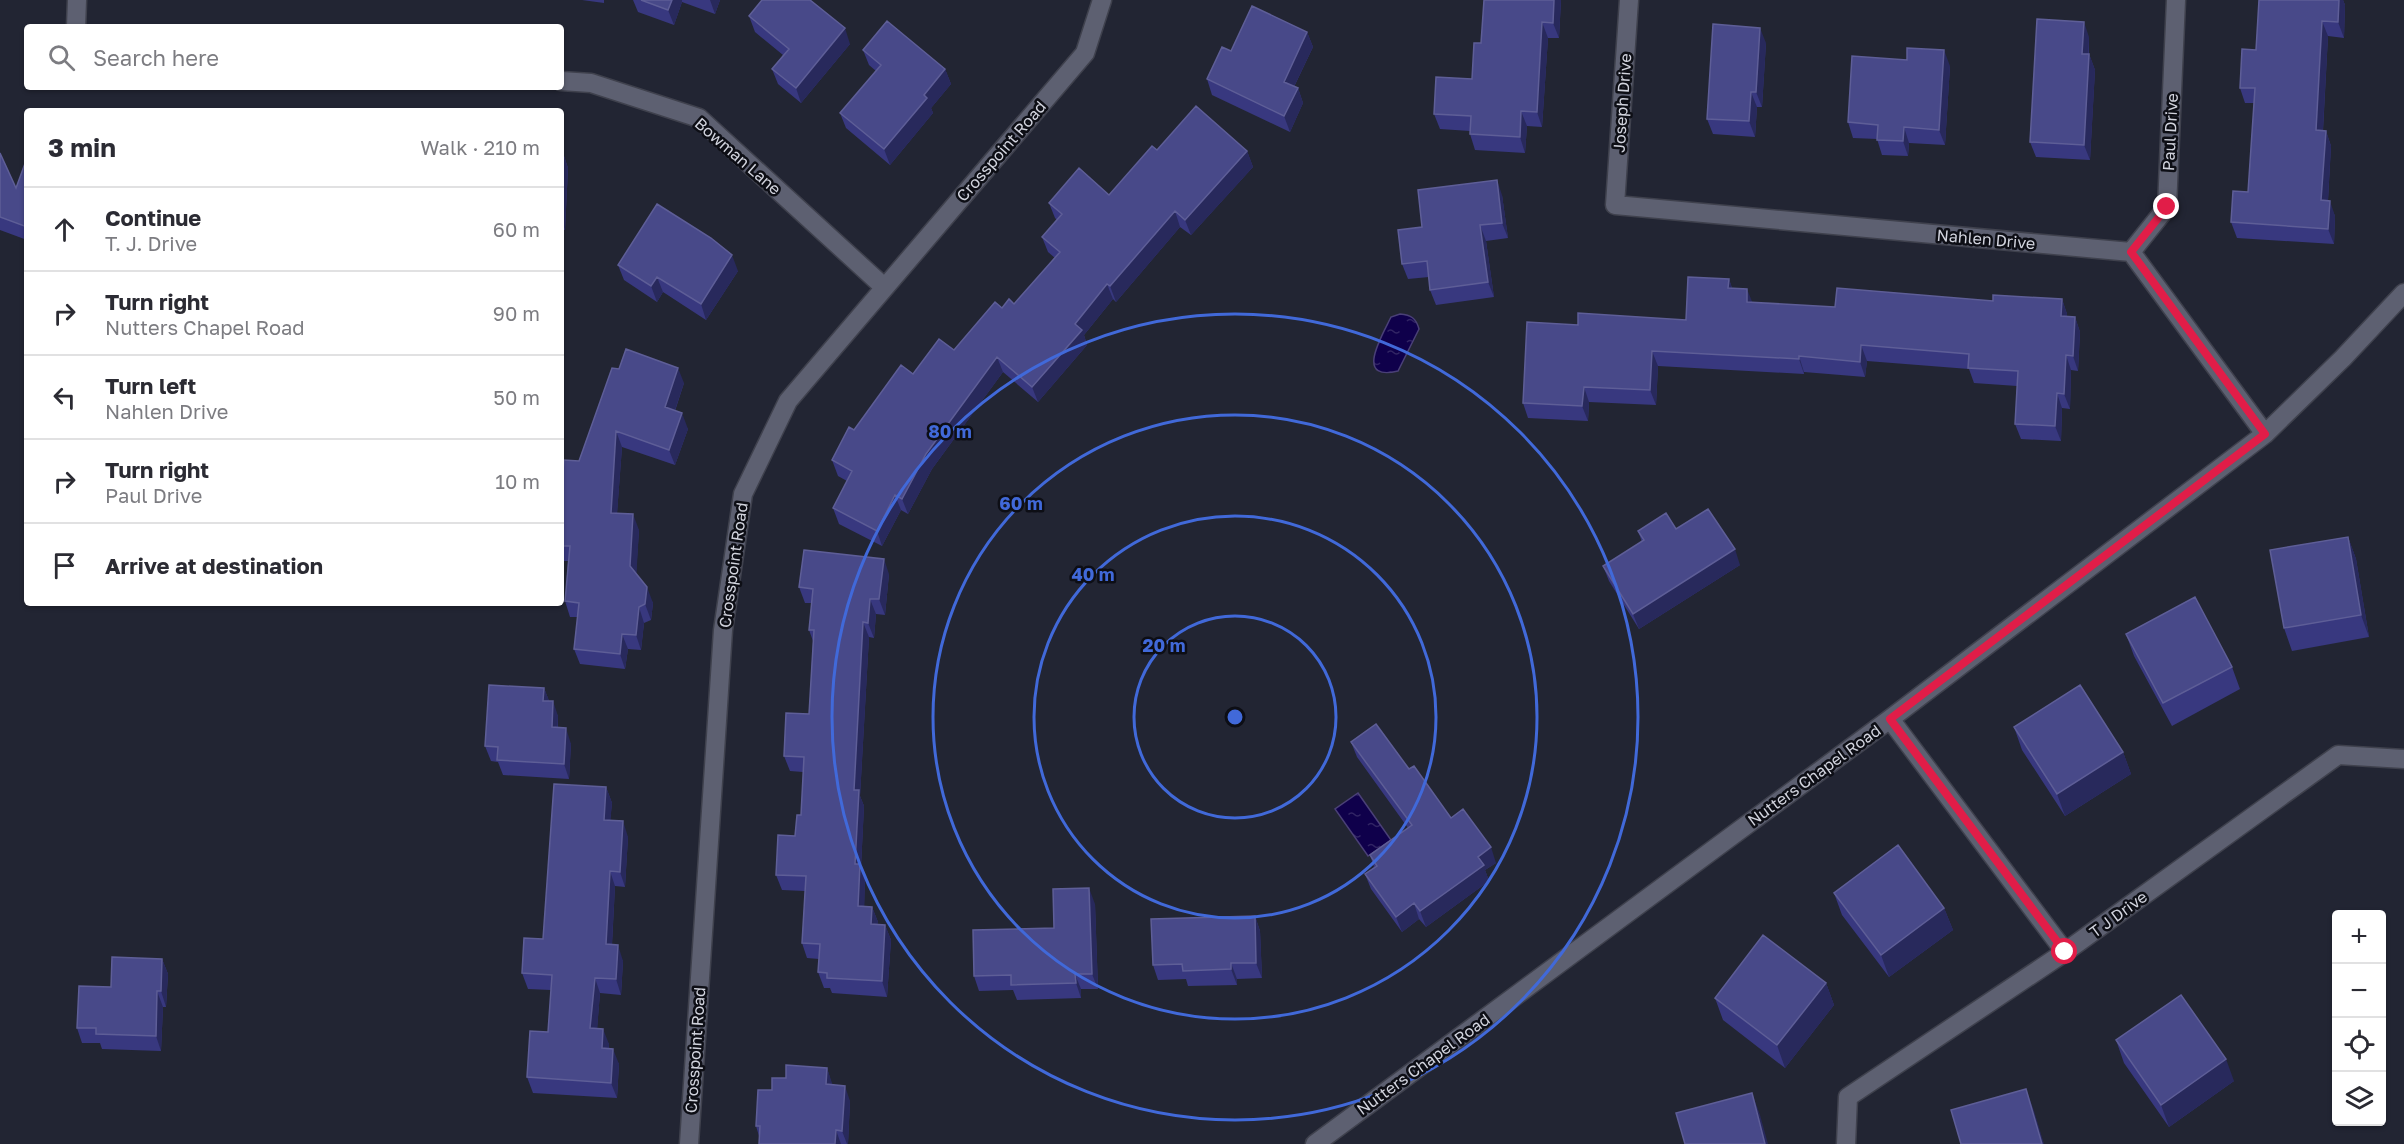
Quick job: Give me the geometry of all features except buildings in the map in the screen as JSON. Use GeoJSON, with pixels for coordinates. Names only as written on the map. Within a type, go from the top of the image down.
{"type":"FeatureCollection","features":[{"type":"Feature","properties":{"kind":"street"},"geometry":{"type":"LineString","coordinates":[[76,24],[77,0]]}},
{"type":"Feature","properties":{"kind":"street","name":"Crosspoint Road"},"geometry":{"type":"LineString","coordinates":[[689,1144],[723,630],[743,494],[788,401],[1085,53],[1102,0]]}},
{"type":"Feature","properties":{"kind":"street","name":"Joseph Drive"},"geometry":{"type":"LineString","coordinates":[[1615,206],[1629,0]]}},
{"type":"Feature","properties":{"kind":"street","name":"Paul Drive"},"geometry":{"type":"LineString","coordinates":[[2131,252],[2167,207],[2176,0]]}},
{"type":"Feature","properties":{"kind":"street","name":"Bowman Lane"},"geometry":{"type":"LineString","coordinates":[[564,81],[591,83],[699,118],[884,287]]}},
{"type":"Feature","properties":{"kind":"street","name":"Nahlen Drive"},"geometry":{"type":"LineString","coordinates":[[1615,206],[2131,252]]}},
{"type":"Feature","properties":{"kind":"street"},"geometry":{"type":"LineString","coordinates":[[2131,252],[2265,434]]}},
{"type":"Feature","properties":{"kind":"street","name":"Nutters Chapel Road"},"geometry":{"type":"LineString","coordinates":[[1315,1144],[1890,719],[2265,434],[2343,358],[2404,293]]}},
{"type":"Feature","properties":{"kind":"street"},"geometry":{"type":"LineString","coordinates":[[1890,719],[2065,952]]}},
{"type":"Feature","properties":{"kind":"street","name":"T J Drive"},"geometry":{"type":"LineString","coordinates":[[1846,1144],[1848,1097],[2065,952],[2338,755],[2404,759]]}},
{"type":"Feature","properties":{"kind":"water"},"geometry":{"type":"Polygon","coordinates":[[[1400,314],[1412,318],[1419,329],[1398,371],[1384,373],[1377,370],[1374,363],[1375,354],[1391,317],[1400,314]]]}},
{"type":"Feature","properties":{"kind":"water"},"geometry":{"type":"Polygon","coordinates":[[[1358,793],[1391,840],[1368,856],[1335,809],[1358,793]]]}},
{"type":"Feature","properties":{"kind":"route"},"geometry":{"type":"LineString","coordinates":[[2065,952],[1890,719],[2265,434],[2131,252],[2167,207]]}}]}
